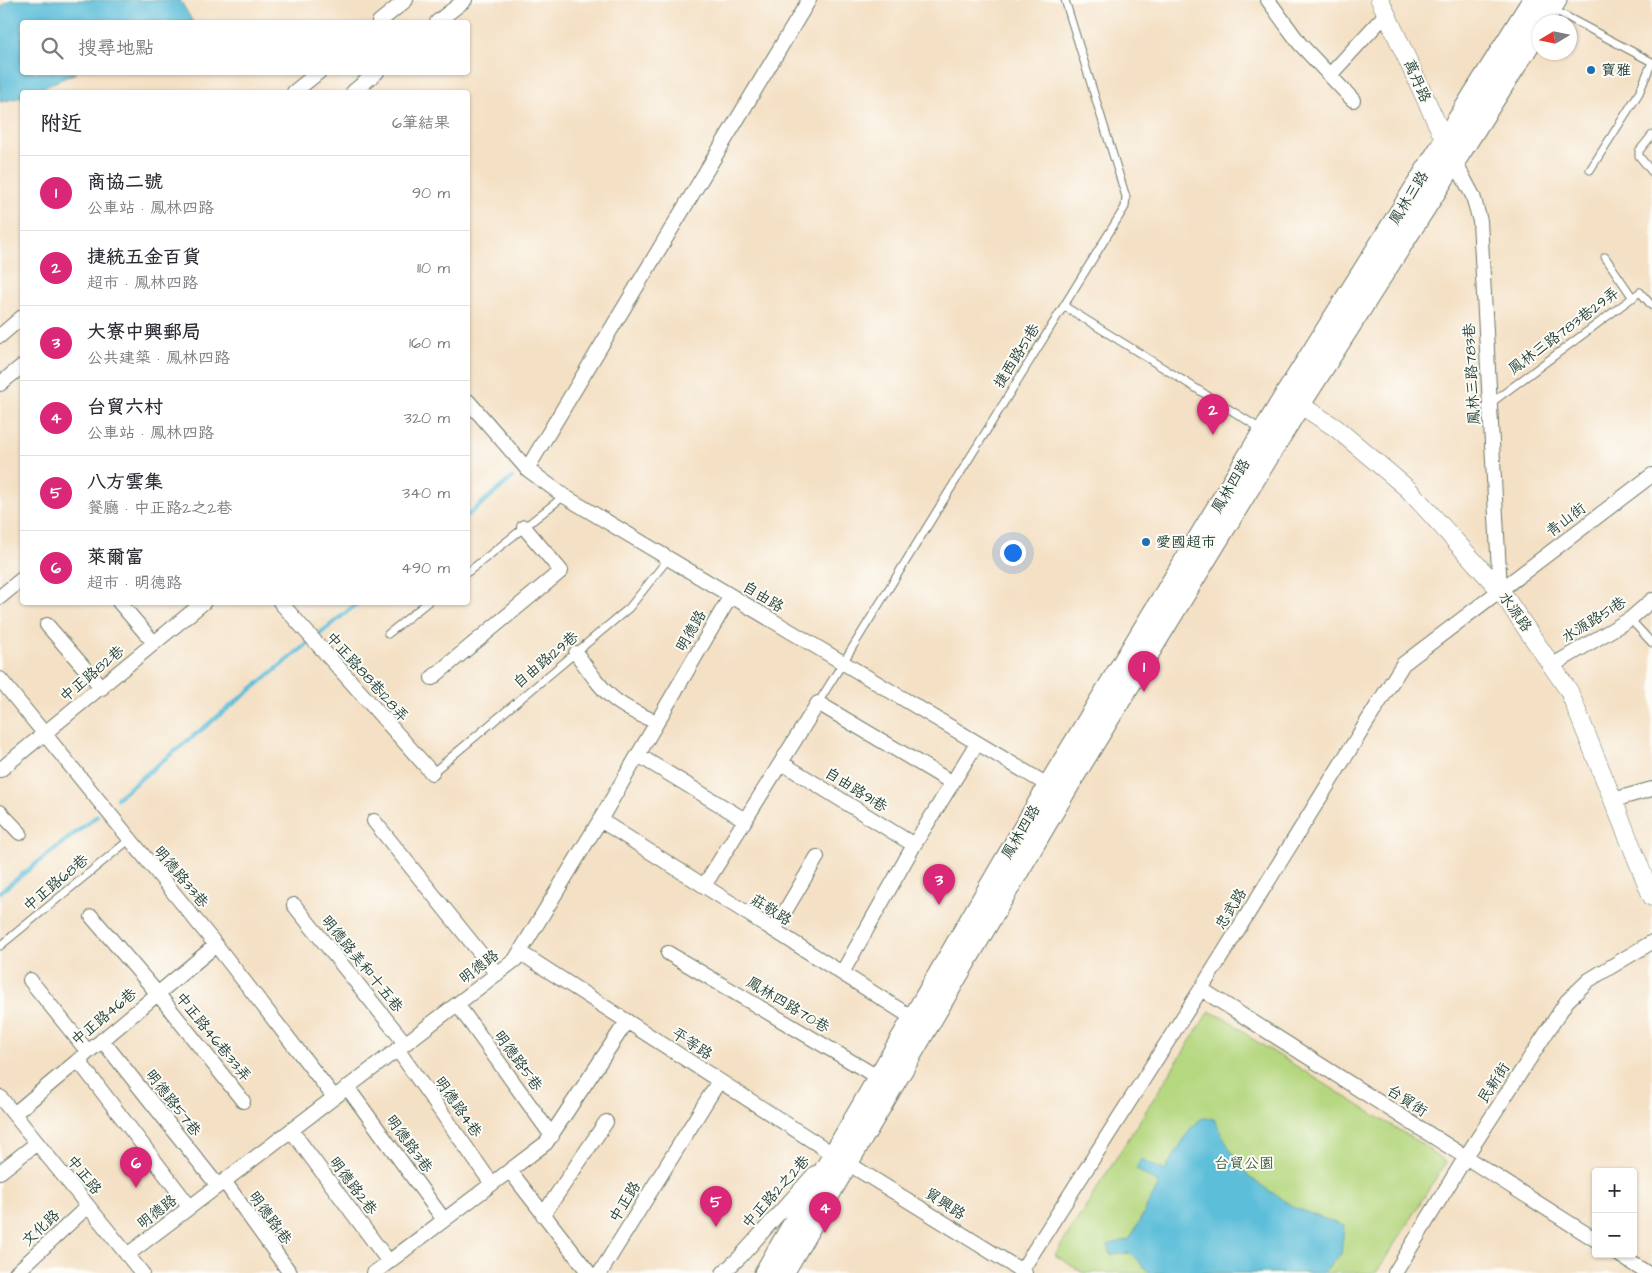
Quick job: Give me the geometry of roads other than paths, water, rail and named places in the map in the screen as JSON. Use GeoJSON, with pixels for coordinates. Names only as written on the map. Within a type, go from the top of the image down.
{"type":"FeatureCollection","features":[{"type":"Feature","properties":{"kind":"main road","name":"鳳林三路"},"geometry":{"type":"LineString","coordinates":[[1293,400],[1444,142],[1546,8]]}},
{"type":"Feature","properties":{"kind":"main road","name":"鳳林三路"},"geometry":{"type":"LineString","coordinates":[[1293,400],[1455,162],[1532,40]]}},
{"type":"Feature","properties":{"kind":"main road","name":"鳳林四路"},"geometry":{"type":"LineString","coordinates":[[765,1273],[840,1158],[1264,431],[1293,400]]}},
{"type":"Feature","properties":{"kind":"main road","name":"鳳林四路"},"geometry":{"type":"LineString","coordinates":[[1056,790],[1293,400]]}},
{"type":"Feature","properties":{"kind":"main road","name":"鳳林四路"},"geometry":{"type":"LineString","coordinates":[[783,1273],[840,1158]]}},
{"type":"Feature","properties":{"kind":"street"},"geometry":{"type":"LineString","coordinates":[[381,20],[406,0]]}},
{"type":"Feature","properties":{"kind":"street"},"geometry":{"type":"LineString","coordinates":[[440,20],[465,0]]}},
{"type":"Feature","properties":{"kind":"street"},"geometry":{"type":"LineString","coordinates":[[527,468],[809,0]]}},
{"type":"Feature","properties":{"kind":"street"},"geometry":{"type":"LineString","coordinates":[[1268,0],[1300,44],[1353,100]]}},
{"type":"Feature","properties":{"kind":"street"},"geometry":{"type":"LineString","coordinates":[[1330,75],[1384,7]]}},
{"type":"Feature","properties":{"kind":"street","name":"萬丹路"},"geometry":{"type":"LineString","coordinates":[[1384,7],[1444,142],[1455,162]]}},
{"type":"Feature","properties":{"kind":"street"},"geometry":{"type":"LineString","coordinates":[[296,90],[314,75]]}},
{"type":"Feature","properties":{"kind":"street"},"geometry":{"type":"LineString","coordinates":[[354,90],[373,75]]}},
{"type":"Feature","properties":{"kind":"street","name":"鳳林三路783巷"},"geometry":{"type":"LineString","coordinates":[[1455,162],[1474,196],[1480,220],[1500,590]]}},
{"type":"Feature","properties":{"kind":"street"},"geometry":{"type":"LineString","coordinates":[[0,336],[20,319]]}},
{"type":"Feature","properties":{"kind":"street"},"geometry":{"type":"LineString","coordinates":[[0,384],[20,368]]}},
{"type":"Feature","properties":{"kind":"street","name":"水源路"},"geometry":{"type":"LineString","coordinates":[[1293,400],[1336,428],[1408,489],[1500,590],[1569,691],[1651,893]]}},
{"type":"Feature","properties":{"kind":"street","name":"自由路"},"geometry":{"type":"LineString","coordinates":[[470,403],[527,468],[564,496],[1056,790]]}},
{"type":"Feature","properties":{"kind":"street","name":"青山街"},"geometry":{"type":"LineString","coordinates":[[1500,590],[1652,475]]}},
{"type":"Feature","properties":{"kind":"street"},"geometry":{"type":"LineString","coordinates":[[432,678],[561,571],[524,527]]}},
{"type":"Feature","properties":{"kind":"street"},"geometry":{"type":"LineString","coordinates":[[0,597],[20,581]]}},
{"type":"Feature","properties":{"kind":"street","name":"忠武路"},"geometry":{"type":"LineString","coordinates":[[1022,1272],[1403,664],[1500,590]]}},
{"type":"Feature","properties":{"kind":"street","name":"明德路"},"geometry":{"type":"LineString","coordinates":[[127,1255],[497,974],[521,953],[730,596]]}},
{"type":"Feature","properties":{"kind":"street","name":"水源路51巷"},"geometry":{"type":"LineString","coordinates":[[1553,665],[1630,618],[1652,600]]}},
{"type":"Feature","properties":{"kind":"street"},"geometry":{"type":"LineString","coordinates":[[122,605],[154,643]]}},
{"type":"Feature","properties":{"kind":"street","name":"中正路82巷"},"geometry":{"type":"LineString","coordinates":[[0,770],[102,688],[200,605]]}},
{"type":"Feature","properties":{"kind":"street","name":"中正路88巷128弄"},"geometry":{"type":"LineString","coordinates":[[283,605],[432,773]]}},
{"type":"Feature","properties":{"kind":"street"},"geometry":{"type":"LineString","coordinates":[[48,624],[102,688]]}},
{"type":"Feature","properties":{"kind":"street"},"geometry":{"type":"LineString","coordinates":[[576,653],[601,688],[616,702],[629,711],[657,722]]}},
{"type":"Feature","properties":{"kind":"street","name":"明德路33巷"},"geometry":{"type":"LineString","coordinates":[[0,678],[129,840],[216,944],[334,1097]]}},
{"type":"Feature","properties":{"kind":"street"},"geometry":{"type":"LineString","coordinates":[[704,886],[818,703],[950,782]]}},
{"type":"Feature","properties":{"kind":"street"},"geometry":{"type":"LineString","coordinates":[[842,973],[950,782],[977,743]]}},
{"type":"Feature","properties":{"kind":"street"},"geometry":{"type":"LineString","coordinates":[[638,755],[745,820]]}},
{"type":"Feature","properties":{"kind":"street","name":"自由路91巷"},"geometry":{"type":"LineString","coordinates":[[782,763],[914,845]]}},
{"type":"Feature","properties":{"kind":"street"},"geometry":{"type":"LineString","coordinates":[[1613,800],[1652,789]]}},
{"type":"Feature","properties":{"kind":"street"},"geometry":{"type":"LineString","coordinates":[[0,812],[20,834]]}},
{"type":"Feature","properties":{"kind":"street","name":"莊敬路"},"geometry":{"type":"LineString","coordinates":[[600,820],[919,1022]]}},
{"type":"Feature","properties":{"kind":"street"},"geometry":{"type":"LineString","coordinates":[[374,821],[497,974]]}},
{"type":"Feature","properties":{"kind":"street"},"geometry":{"type":"LineString","coordinates":[[774,930],[817,857]]}},
{"type":"Feature","properties":{"kind":"street","name":"明德路美和十五巷"},"geometry":{"type":"LineString","coordinates":[[294,905],[401,1046]]}},
{"type":"Feature","properties":{"kind":"street","name":"中正路46巷33弄"},"geometry":{"type":"LineString","coordinates":[[92,917],[158,994],[244,1100]]}},
{"type":"Feature","properties":{"kind":"street","name":"民新街"},"geometry":{"type":"LineString","coordinates":[[1394,1273],[1465,1158],[1567,1001],[1589,980],[1652,942]]}},
{"type":"Feature","properties":{"kind":"street","name":"中正路46巷"},"geometry":{"type":"LineString","coordinates":[[14,1114],[216,944]]}},
{"type":"Feature","properties":{"kind":"street","name":"平等路"},"geometry":{"type":"LineString","coordinates":[[521,953],[840,1158]]}},
{"type":"Feature","properties":{"kind":"street","name":"鳳林四路70巷"},"geometry":{"type":"LineString","coordinates":[[668,953],[884,1081]]}},
{"type":"Feature","properties":{"kind":"street"},"geometry":{"type":"LineString","coordinates":[[30,980],[190,1207]]}},
{"type":"Feature","properties":{"kind":"street","name":"台貿街"},"geometry":{"type":"LineString","coordinates":[[1201,988],[1592,1237]]}},
{"type":"Feature","properties":{"kind":"street","name":"明德路5巷"},"geometry":{"type":"LineString","coordinates":[[457,1004],[552,1136]]}},
{"type":"Feature","properties":{"kind":"street"},"geometry":{"type":"LineString","coordinates":[[374,1273],[510,1171],[552,1136],[627,1021]]}},
{"type":"Feature","properties":{"kind":"street","name":"明德路57巷"},"geometry":{"type":"LineString","coordinates":[[102,1040],[221,1184]]}},
{"type":"Feature","properties":{"kind":"street","name":"明德路4巷"},"geometry":{"type":"LineString","coordinates":[[401,1046],[492,1184]]}},
{"type":"Feature","properties":{"kind":"street","name":"中正路"},"geometry":{"type":"LineString","coordinates":[[600,1273],[719,1081]]}},
{"type":"Feature","properties":{"kind":"street","name":"明德路3巷"},"geometry":{"type":"LineString","coordinates":[[347,1087],[444,1220]]}},
{"type":"Feature","properties":{"kind":"street","name":"中正路"},"geometry":{"type":"LineString","coordinates":[[0,1097],[142,1273]]}},
{"type":"Feature","properties":{"kind":"street"},"geometry":{"type":"LineString","coordinates":[[543,1214],[606,1122]]}},
{"type":"Feature","properties":{"kind":"street","name":"明德路2巷"},"geometry":{"type":"LineString","coordinates":[[291,1130],[389,1262]]}},
{"type":"Feature","properties":{"kind":"street"},"geometry":{"type":"LineString","coordinates":[[0,1172],[38,1143]]}},
{"type":"Feature","properties":{"kind":"street","name":"貿興路"},"geometry":{"type":"LineString","coordinates":[[840,1158],[1022,1272]]}},
{"type":"Feature","properties":{"kind":"street","name":"中正路2之2巷"},"geometry":{"type":"LineString","coordinates":[[723,1273],[840,1158]]}},
{"type":"Feature","properties":{"kind":"street"},"geometry":{"type":"LineString","coordinates":[[510,1171],[589,1273]]}},
{"type":"Feature","properties":{"kind":"street","name":"明德路1巷"},"geometry":{"type":"LineString","coordinates":[[221,1184],[290,1273]]}},
{"type":"Feature","properties":{"kind":"street","name":"文化路"},"geometry":{"type":"LineString","coordinates":[[16,1273],[88,1206]]}},
{"type":"Feature","properties":{"kind":"street"},"geometry":{"type":"LineString","coordinates":[[1624,1258],[1647,1273]]}},
{"type":"Feature","properties":{"kind":"lane","name":"捷西路51巷"},"geometry":{"type":"LineString","coordinates":[[818,703],[1125,208],[1126,197],[1065,0]]}},
{"type":"Feature","properties":{"kind":"lane"},"geometry":{"type":"LineString","coordinates":[[1546,8],[1652,62],[1638,93],[1590,170]]}},
{"type":"Feature","properties":{"kind":"lane"},"geometry":{"type":"LineString","coordinates":[[1652,135],[1640,151],[1639,156],[1652,172]]}},
{"type":"Feature","properties":{"kind":"lane"},"geometry":{"type":"LineString","coordinates":[[1605,257],[1633,298]]}},
{"type":"Feature","properties":{"kind":"lane","name":"鳳林三路783巷29弄"},"geometry":{"type":"LineString","coordinates":[[1490,404],[1640,292],[1652,306]]}},
{"type":"Feature","properties":{"kind":"lane"},"geometry":{"type":"LineString","coordinates":[[1064,306],[1264,431]]}},
{"type":"Feature","properties":{"kind":"lane"},"geometry":{"type":"LineString","coordinates":[[470,570],[564,496]]}},
{"type":"Feature","properties":{"kind":"lane","name":"自由路129巷"},"geometry":{"type":"LineString","coordinates":[[432,773],[629,608],[668,559]]}},
{"type":"Feature","properties":{"kind":"lane"},"geometry":{"type":"LineString","coordinates":[[388,634],[424,605]]}},
{"type":"Feature","properties":{"kind":"lane"},"geometry":{"type":"LineString","coordinates":[[1630,618],[1652,643]]}},
{"type":"Feature","properties":{"kind":"lane","name":"中正路68巷"},"geometry":{"type":"LineString","coordinates":[[0,946],[129,840]]}},
{"type":"Feature","properties":{"kind":"water"},"geometry":{"type":"Polygon","coordinates":[[[10,0],[180,0],[192,20],[20,20],[20,75],[71,75],[37,90],[20,90],[20,97],[0,102],[0,8],[10,0]]]}},
{"type":"Feature","properties":{"kind":"water"},"geometry":{"type":"Polygon","coordinates":[[[1202,1118],[1214,1119],[1228,1146],[1249,1177],[1295,1208],[1344,1226],[1341,1254],[1323,1273],[1150,1273],[1130,1253],[1111,1255],[1108,1245],[1130,1239],[1159,1184],[1136,1169],[1141,1159],[1165,1171],[1190,1129],[1202,1118]]]}},
{"type":"Feature","properties":{"kind":"waterway"},"geometry":{"type":"LineString","coordinates":[[470,513],[512,478]]}},
{"type":"Feature","properties":{"kind":"waterway"},"geometry":{"type":"LineString","coordinates":[[117,798],[355,605]]}},
{"type":"Feature","properties":{"kind":"waterway"},"geometry":{"type":"LineString","coordinates":[[0,892],[97,816]]}},
{"type":"Feature","properties":{"kind":"place","name":"寶雅"},"geometry":{"type":"Point","coordinates":[1591,70]}},
{"type":"Feature","properties":{"kind":"place","name":"捷統五金百貨"},"geometry":{"type":"Point","coordinates":[1213,435]}},
{"type":"Feature","properties":{"kind":"place","name":"愛國超市"},"geometry":{"type":"Point","coordinates":[1146,542]}},
{"type":"Feature","properties":{"kind":"place","name":"商協二號"},"geometry":{"type":"Point","coordinates":[1144,692]}},
{"type":"Feature","properties":{"kind":"place","name":"大寮中興郵局"},"geometry":{"type":"Point","coordinates":[939,905]}},
{"type":"Feature","properties":{"kind":"place","name":"萊爾富"},"geometry":{"type":"Point","coordinates":[136,1188]}},
{"type":"Feature","properties":{"kind":"place","name":"八方雲集"},"geometry":{"type":"Point","coordinates":[716,1227]}},
{"type":"Feature","properties":{"kind":"place","name":"台貿六村"},"geometry":{"type":"Point","coordinates":[825,1233]}},
{"type":"Feature","properties":{"kind":"park label","name":"台貿公園"},"geometry":{"type":"Point","coordinates":[1244,1163]}}]}
